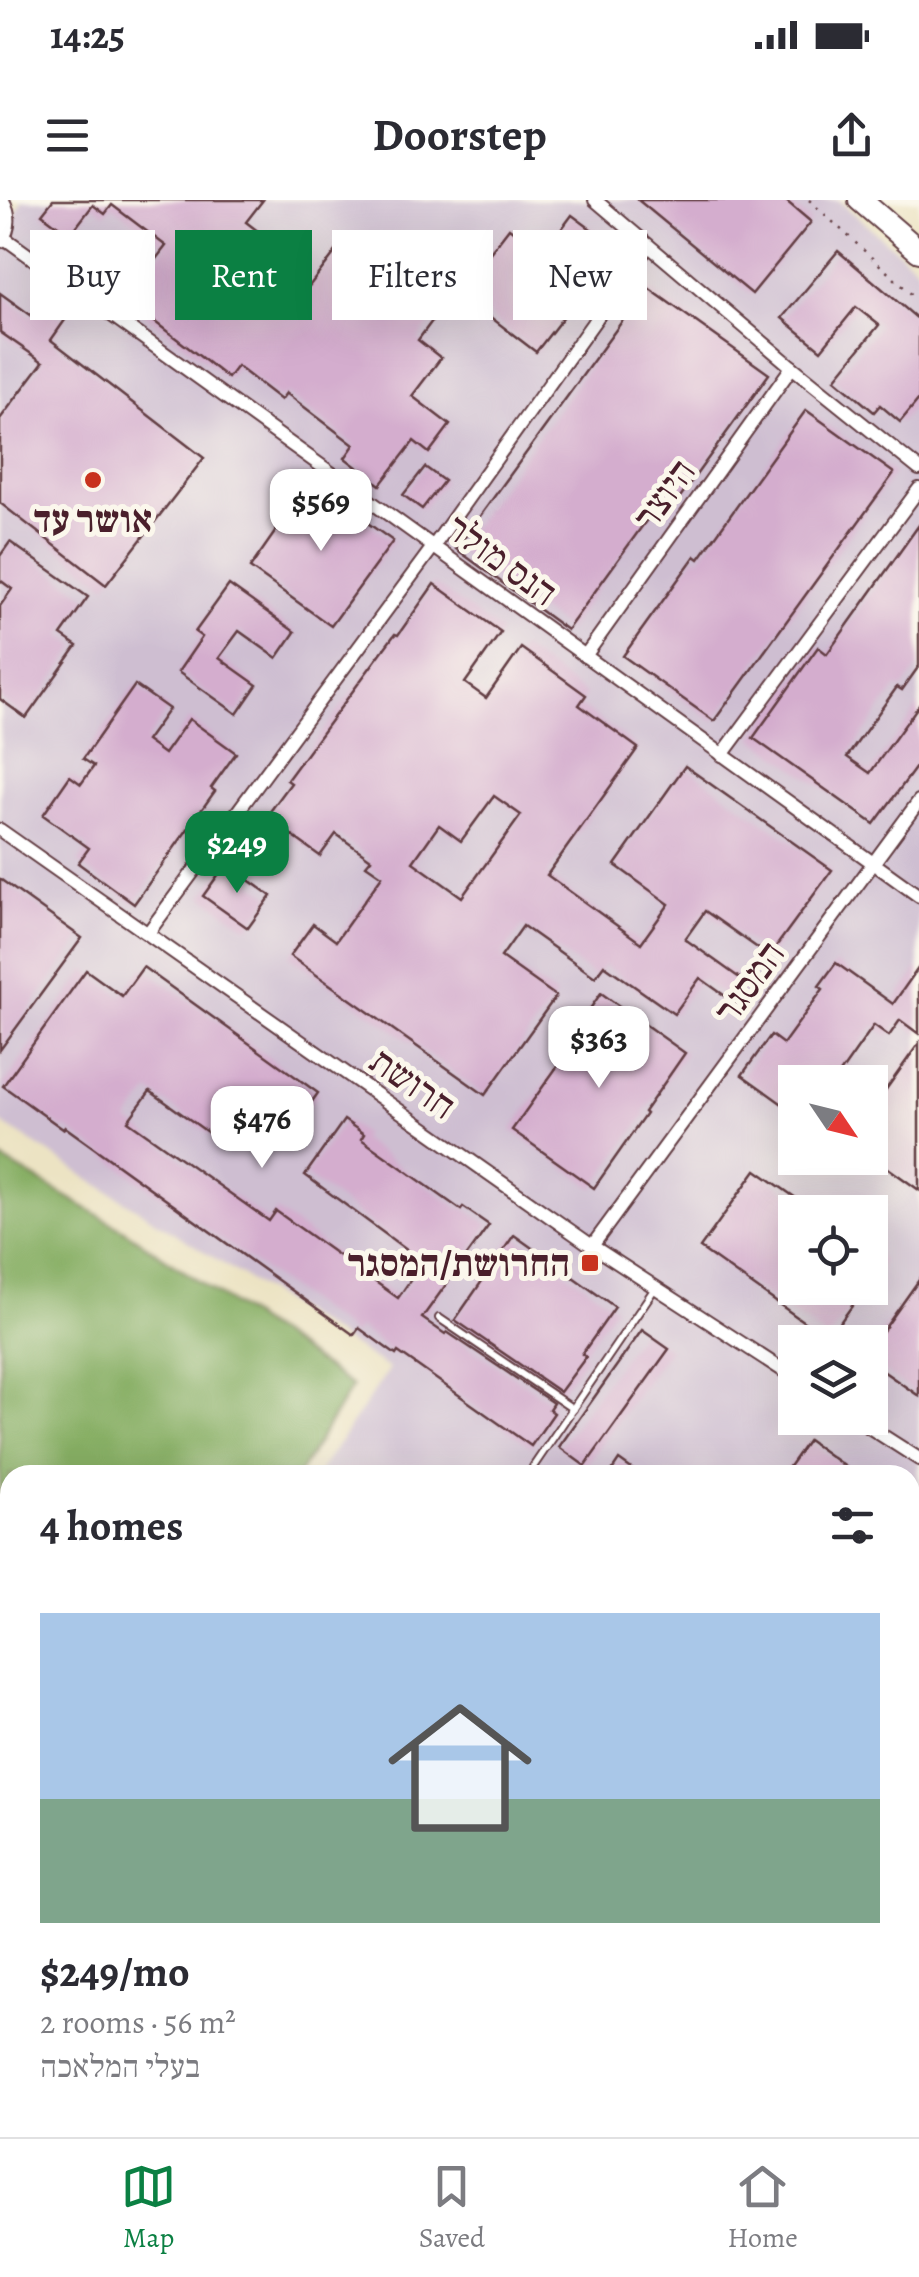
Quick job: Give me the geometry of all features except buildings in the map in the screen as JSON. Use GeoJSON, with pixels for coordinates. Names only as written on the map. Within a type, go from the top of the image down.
{"type":"FeatureCollection","features":[{"type":"Feature","properties":{"kind":"highway"},"geometry":{"type":"LineString","coordinates":[[860,200],[919,251]]}},
{"type":"Feature","properties":{"kind":"street"},"geometry":{"type":"LineString","coordinates":[[595,200],[919,470]]}},
{"type":"Feature","properties":{"kind":"street"},"geometry":{"type":"LineString","coordinates":[[2,238],[6,205]]}},
{"type":"Feature","properties":{"kind":"street","name":"הנס מולר"},"geometry":{"type":"LineString","coordinates":[[2,238],[919,896]]}},
{"type":"Feature","properties":{"kind":"street"},"geometry":{"type":"LineString","coordinates":[[148,933],[648,246]]}},
{"type":"Feature","properties":{"kind":"street","name":"היוצר"},"geometry":{"type":"LineString","coordinates":[[584,656],[792,367]]}},
{"type":"Feature","properties":{"kind":"street"},"geometry":{"type":"LineString","coordinates":[[722,755],[919,488]]}},
{"type":"Feature","properties":{"kind":"street","name":"המסגר"},"geometry":{"type":"LineString","coordinates":[[592,1246],[919,801]]}},
{"type":"Feature","properties":{"kind":"street","name":"חרושת"},"geometry":{"type":"LineString","coordinates":[[0,830],[592,1246],[778,1367]]}},
{"type":"Feature","properties":{"kind":"street"},"geometry":{"type":"LineString","coordinates":[[881,1435],[919,1460]]}},
{"type":"Feature","properties":{"kind":"lane"},"geometry":{"type":"LineString","coordinates":[[534,1465],[656,1288]]}},
{"type":"Feature","properties":{"kind":"lane"},"geometry":{"type":"LineString","coordinates":[[438,1318],[573,1409]]}},
{"type":"Feature","properties":{"kind":"path"},"geometry":{"type":"LineString","coordinates":[[809,200],[919,301]]}},
{"type":"Feature","properties":{"kind":"shaded area"},"geometry":{"type":"Polygon","coordinates":[[[22,200],[838,200],[919,269],[919,1465],[324,1465],[389,1369],[0,1122],[0,246],[22,200]]]}},
{"type":"Feature","properties":{"kind":"green space"},"geometry":{"type":"Polygon","coordinates":[[[0,1158],[124,1230],[352,1386],[304,1465],[0,1465],[0,1158]]]}},
{"type":"Feature","properties":{"kind":"place","name":"אושר עד"},"geometry":{"type":"Point","coordinates":[93,480]}},
{"type":"Feature","properties":{"kind":"place","name":"החרושת/המסגר"},"geometry":{"type":"Point","coordinates":[590,1263]}}]}
